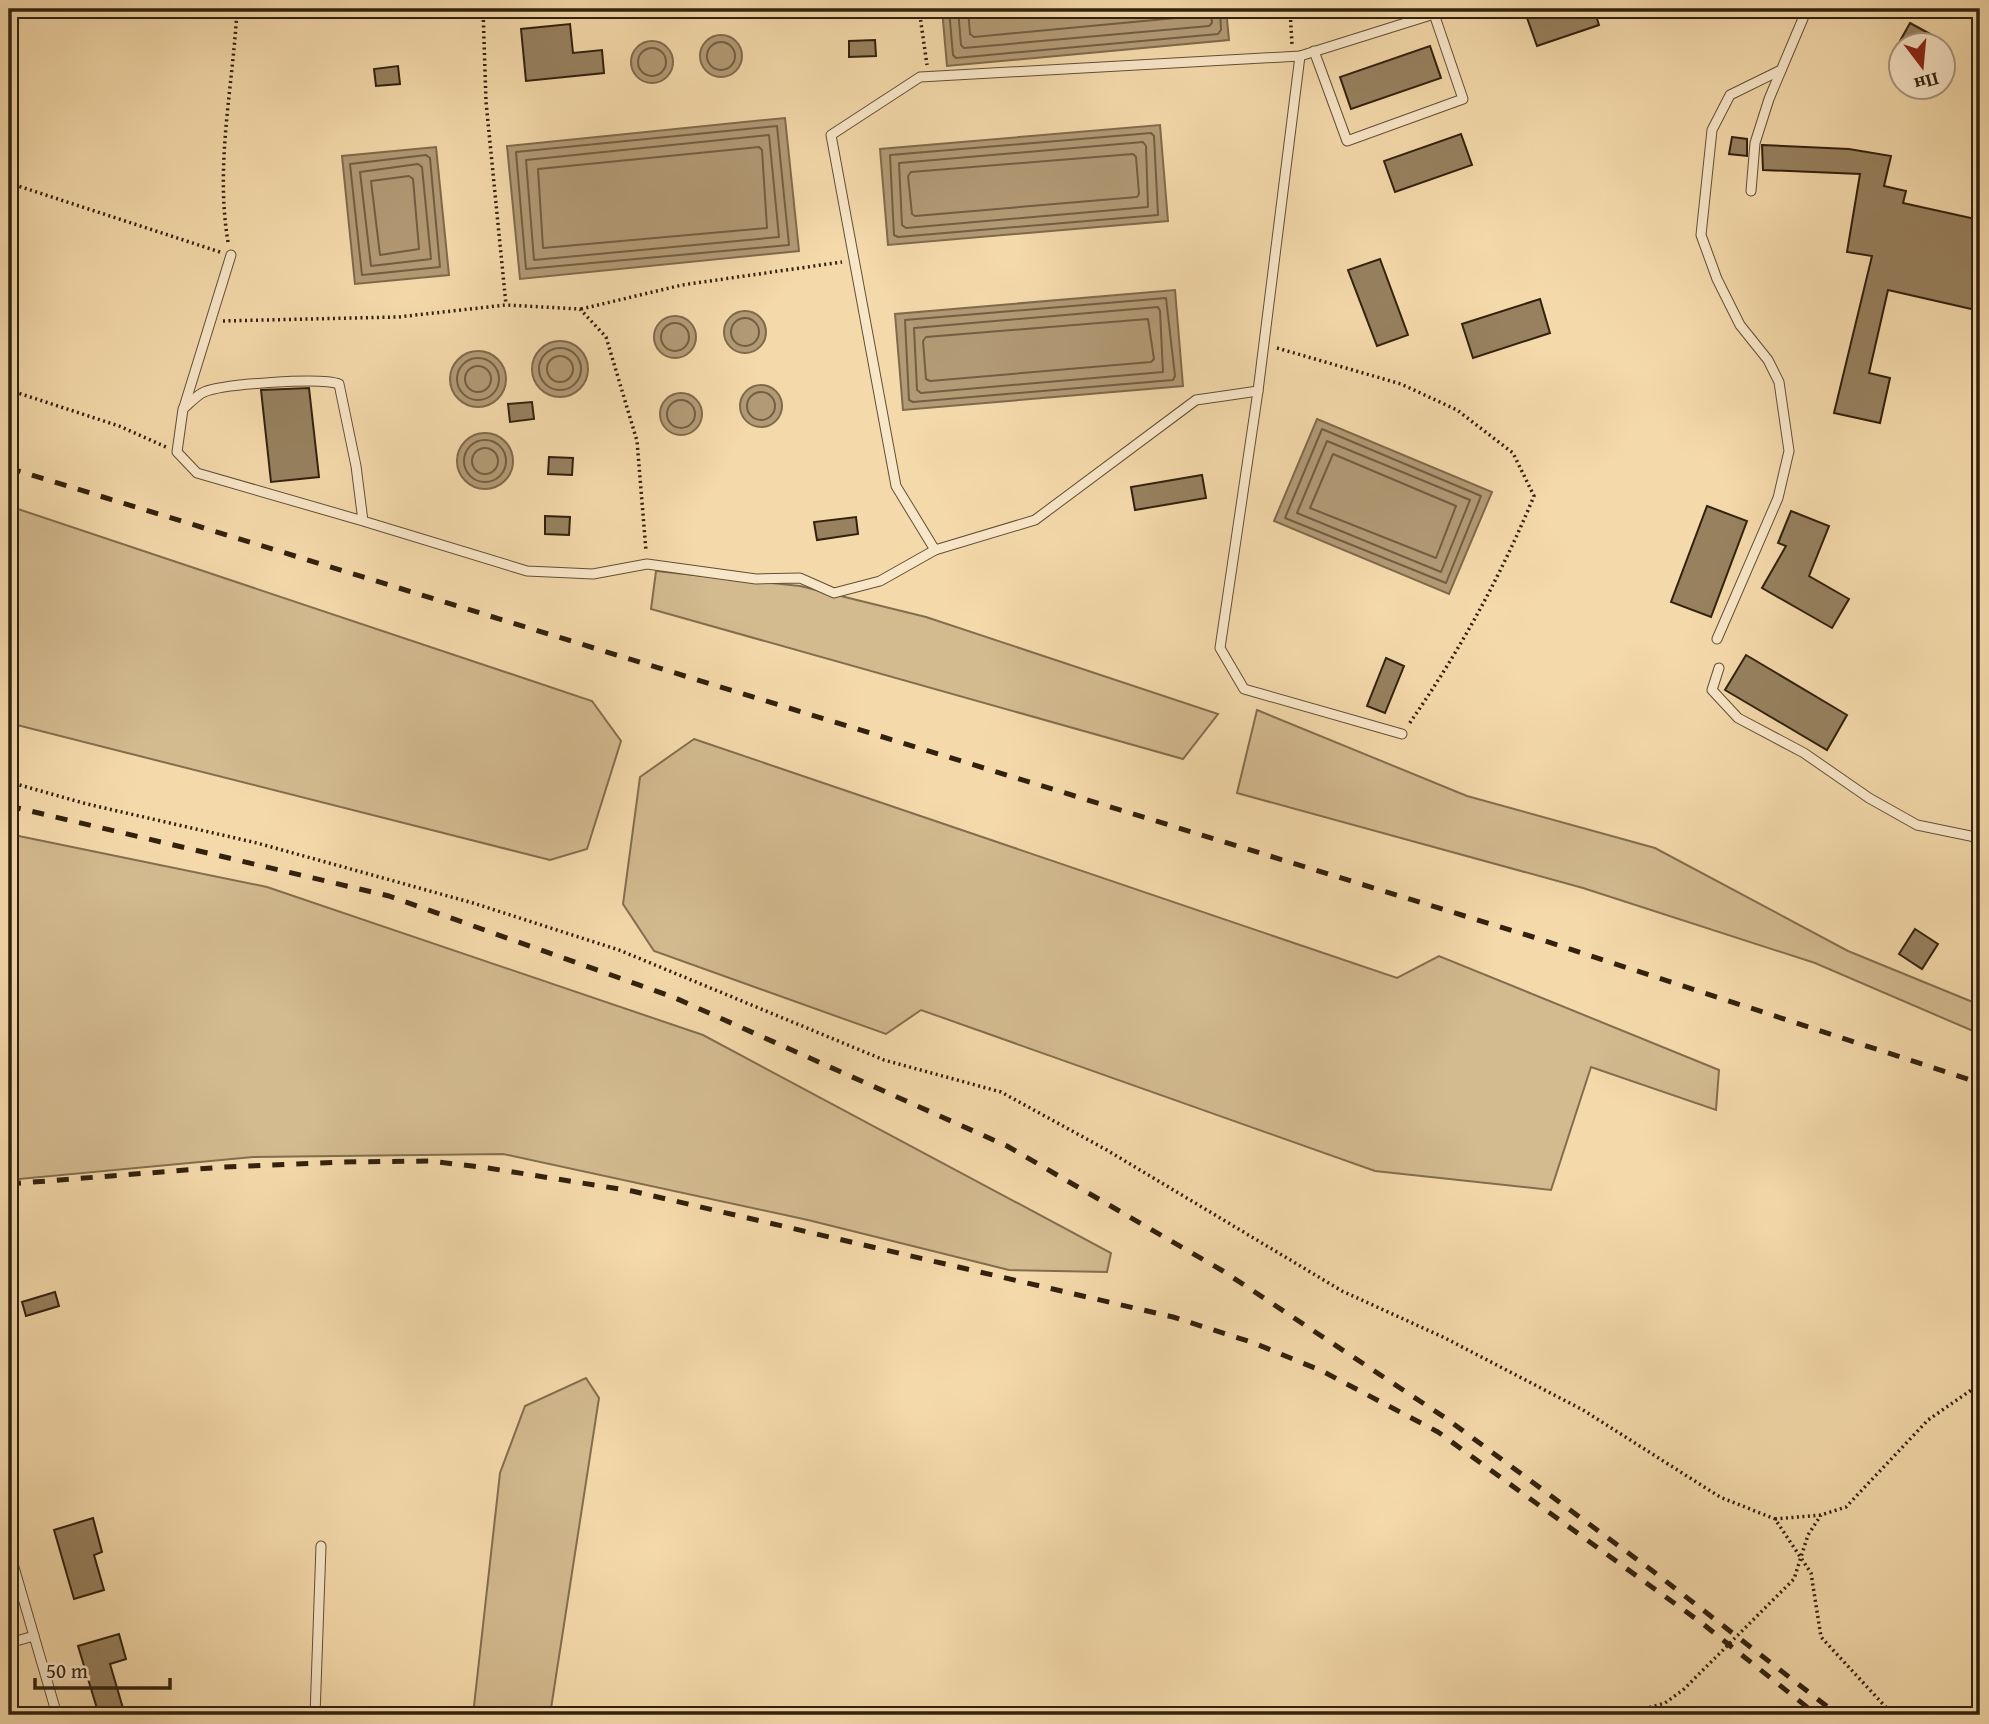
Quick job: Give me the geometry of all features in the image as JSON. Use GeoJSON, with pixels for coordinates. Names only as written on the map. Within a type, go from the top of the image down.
{"type":"FeatureCollection","features":[{"type":"Feature","properties":{"kind":"lane"},"geometry":{"type":"LineString","coordinates":[[935,550],[896,486],[831,135],[920,77],[1296,56],[1450,9]]}},
{"type":"Feature","properties":{"kind":"lane"},"geometry":{"type":"LineString","coordinates":[[1751,191],[1755,143],[1781,70],[1807,9]]}},
{"type":"Feature","properties":{"kind":"lane"},"geometry":{"type":"LineString","coordinates":[[1314,51],[1346,141],[1463,99],[1434,14]]}},
{"type":"Feature","properties":{"kind":"lane"},"geometry":{"type":"LineString","coordinates":[[1296,56],[1258,391],[1220,648],[1244,689],[1402,734]]}},
{"type":"Feature","properties":{"kind":"lane"},"geometry":{"type":"LineString","coordinates":[[1717,639],[1778,499],[1789,451],[1779,382],[1768,360],[1740,325],[1717,279],[1701,235],[1712,130],[1730,95],[1781,70]]}},
{"type":"Feature","properties":{"kind":"lane"},"geometry":{"type":"LineString","coordinates":[[231,255],[183,409],[177,452],[197,473],[363,520],[527,571],[593,574],[647,564],[756,579],[800,578],[834,593],[880,580],[935,550],[1035,520],[1196,400],[1258,391]]}},
{"type":"Feature","properties":{"kind":"lane"},"geometry":{"type":"LineString","coordinates":[[183,409],[202,393],[221,387],[321,380],[339,384],[354,453],[363,520]]}},
{"type":"Feature","properties":{"kind":"lane"},"geometry":{"type":"LineString","coordinates":[[1719,668],[1712,690],[1738,718],[1804,753],[1869,797],[1917,825],[1980,838]]}},
{"type":"Feature","properties":{"kind":"lane"},"geometry":{"type":"LineString","coordinates":[[315,1715],[321,1546]]}},
{"type":"Feature","properties":{"kind":"lane"},"geometry":{"type":"LineString","coordinates":[[9,1550],[57,1715]]}},
{"type":"Feature","properties":{"kind":"lane"},"geometry":{"type":"LineString","coordinates":[[9,1643],[34,1636]]}},
{"type":"Feature","properties":{"kind":"path"},"geometry":{"type":"LineString","coordinates":[[9,12],[21,9]]}},
{"type":"Feature","properties":{"kind":"path"},"geometry":{"type":"LineString","coordinates":[[9,183],[231,255],[225,219],[222,151],[237,9]]}},
{"type":"Feature","properties":{"kind":"path"},"geometry":{"type":"LineString","coordinates":[[483,9],[486,102],[506,304]]}},
{"type":"Feature","properties":{"kind":"path"},"geometry":{"type":"LineString","coordinates":[[919,9],[929,77]]}},
{"type":"Feature","properties":{"kind":"path"},"geometry":{"type":"LineString","coordinates":[[1290,9],[1296,56]]}},
{"type":"Feature","properties":{"kind":"path"},"geometry":{"type":"LineString","coordinates":[[210,321],[294,322],[398,317],[506,304],[580,309],[682,285],[854,260]]}},
{"type":"Feature","properties":{"kind":"path"},"geometry":{"type":"LineString","coordinates":[[580,309],[606,337],[637,441],[647,564]]}},
{"type":"Feature","properties":{"kind":"path"},"geometry":{"type":"LineString","coordinates":[[1264,344],[1362,371],[1457,410],[1513,453],[1534,496],[1507,561],[1449,667],[1402,734]]}},
{"type":"Feature","properties":{"kind":"path"},"geometry":{"type":"LineString","coordinates":[[9,390],[119,426],[177,452]]}},
{"type":"Feature","properties":{"kind":"path"},"geometry":{"type":"LineString","coordinates":[[9,782],[87,804],[257,843],[473,903],[619,950],[884,1060],[1001,1092],[1105,1149],[1342,1291],[1457,1344],[1583,1410],[1720,1497],[1774,1519],[1821,1515],[1846,1507],[1928,1420],[1971,1387],[1980,1384]]}},
{"type":"Feature","properties":{"kind":"path"},"geometry":{"type":"LineString","coordinates":[[1623,1715],[1665,1703],[1683,1690],[1779,1597],[1794,1579],[1808,1535],[1821,1515]]}},
{"type":"Feature","properties":{"kind":"path"},"geometry":{"type":"LineString","coordinates":[[1774,1519],[1811,1573],[1821,1637],[1893,1715]]}},
{"type":"Feature","properties":{"kind":"shaded area"},"geometry":{"type":"Polygon","coordinates":[[[9,506],[592,701],[621,741],[587,849],[550,860],[9,723],[9,506]]]}},
{"type":"Feature","properties":{"kind":"shaded area"},"geometry":{"type":"Polygon","coordinates":[[[656,571],[800,586],[926,617],[1218,714],[1183,759],[651,609],[656,571]]]}},
{"type":"Feature","properties":{"kind":"shaded area"},"geometry":{"type":"Polygon","coordinates":[[[1257,710],[1467,796],[1655,848],[1848,951],[1980,1005],[1980,1034],[1815,963],[1583,888],[1237,793],[1257,710]]]}},
{"type":"Feature","properties":{"kind":"shaded area"},"geometry":{"type":"Polygon","coordinates":[[[694,739],[1397,978],[1439,956],[1719,1070],[1716,1110],[1591,1067],[1551,1190],[1375,1171],[921,1010],[886,1034],[654,951],[623,904],[640,777],[694,739]]]}},
{"type":"Feature","properties":{"kind":"shaded area"},"geometry":{"type":"Polygon","coordinates":[[[9,834],[267,887],[703,1035],[1111,1253],[1107,1272],[1009,1270],[808,1220],[503,1154],[253,1157],[9,1180],[9,834]]]}},
{"type":"Feature","properties":{"kind":"shaded area"},"geometry":{"type":"Polygon","coordinates":[[[586,1378],[599,1398],[550,1715],[473,1715],[500,1473],[525,1406],[586,1378]]]}},
{"type":"Feature","properties":{"kind":"water"},"geometry":{"type":"Polygon","coordinates":[[[942,9],[1226,9],[1229,40],[947,66],[942,9]]]}},
{"type":"Feature","properties":{"kind":"water"},"geometry":{"type":"Polygon","coordinates":[[[721,35],[736,41],[742,56],[736,71],[721,77],[706,71],[700,56],[706,41],[721,35]]]}},
{"type":"Feature","properties":{"kind":"water"},"geometry":{"type":"Polygon","coordinates":[[[652,41],[667,47],[673,62],[667,77],[652,83],[637,77],[631,62],[637,47],[652,41]]]}},
{"type":"Feature","properties":{"kind":"water"},"geometry":{"type":"Polygon","coordinates":[[[785,118],[799,251],[520,279],[507,146],[785,118]]]}},
{"type":"Feature","properties":{"kind":"water"},"geometry":{"type":"Polygon","coordinates":[[[1160,125],[1168,221],[888,245],[880,149],[1160,125]]]}},
{"type":"Feature","properties":{"kind":"water"},"geometry":{"type":"Polygon","coordinates":[[[436,147],[449,275],[355,284],[342,156],[436,147]]]}},
{"type":"Feature","properties":{"kind":"water"},"geometry":{"type":"Polygon","coordinates":[[[1175,290],[1183,386],[903,410],[895,314],[1175,290]]]}},
{"type":"Feature","properties":{"kind":"water"},"geometry":{"type":"Polygon","coordinates":[[[745,311],[760,317],[766,332],[760,347],[745,353],[730,347],[724,332],[730,317],[745,311]]]}},
{"type":"Feature","properties":{"kind":"water"},"geometry":{"type":"Polygon","coordinates":[[[675,316],[690,322],[696,337],[690,352],[675,358],[660,352],[654,337],[660,322],[675,316]]]}},
{"type":"Feature","properties":{"kind":"water"},"geometry":{"type":"Polygon","coordinates":[[[554,341],[566,341],[576,345],[584,353],[588,369],[584,385],[576,393],[566,397],[554,397],[544,393],[536,385],[532,375],[532,363],[536,353],[544,345],[554,341]]]}},
{"type":"Feature","properties":{"kind":"water"},"geometry":{"type":"Polygon","coordinates":[[[472,351],[484,351],[494,355],[502,363],[506,379],[502,395],[494,403],[484,407],[472,407],[462,403],[454,395],[450,385],[450,373],[454,363],[462,355],[472,351]]]}},
{"type":"Feature","properties":{"kind":"water"},"geometry":{"type":"Polygon","coordinates":[[[761,385],[776,391],[782,406],[776,421],[761,427],[746,421],[740,406],[746,391],[761,385]]]}},
{"type":"Feature","properties":{"kind":"water"},"geometry":{"type":"Polygon","coordinates":[[[681,393],[696,399],[702,414],[696,429],[681,435],[666,429],[660,414],[666,399],[681,393]]]}},
{"type":"Feature","properties":{"kind":"water"},"geometry":{"type":"Polygon","coordinates":[[[1317,419],[1492,492],[1449,594],[1274,521],[1317,419]]]}},
{"type":"Feature","properties":{"kind":"water"},"geometry":{"type":"Polygon","coordinates":[[[479,433],[491,433],[501,437],[509,445],[513,461],[509,477],[501,485],[491,489],[479,489],[469,485],[461,477],[457,467],[457,455],[461,445],[469,437],[479,433]]]}},
{"type":"Feature","properties":{"kind":"building"},"geometry":{"type":"Polygon","coordinates":[[[1545,9],[1594,9],[1599,25],[1537,46],[1526,15],[1545,9]]]}},
{"type":"Feature","properties":{"kind":"building"},"geometry":{"type":"Polygon","coordinates":[[[1910,23],[1926,32],[1905,32],[1910,23]]]}},
{"type":"Feature","properties":{"kind":"building"},"geometry":{"type":"Polygon","coordinates":[[[570,24],[573,53],[602,50],[604,73],[526,81],[521,29],[570,24]]]}},
{"type":"Feature","properties":{"kind":"building"},"geometry":{"type":"Polygon","coordinates":[[[875,40],[876,56],[849,57],[849,41],[875,40]]]}},
{"type":"Feature","properties":{"kind":"building"},"geometry":{"type":"Polygon","coordinates":[[[1430,46],[1441,78],[1351,109],[1340,77],[1430,46]]]}},
{"type":"Feature","properties":{"kind":"building"},"geometry":{"type":"Polygon","coordinates":[[[398,66],[400,84],[376,86],[374,69],[398,66]]]}},
{"type":"Feature","properties":{"kind":"building"},"geometry":{"type":"Polygon","coordinates":[[[1461,134],[1472,165],[1395,192],[1384,161],[1461,134]]]}},
{"type":"Feature","properties":{"kind":"building"},"geometry":{"type":"Polygon","coordinates":[[[1732,137],[1747,139],[1747,156],[1729,154],[1732,137]]]}},
{"type":"Feature","properties":{"kind":"building"},"geometry":{"type":"Polygon","coordinates":[[[1762,145],[1849,149],[1891,156],[1884,186],[1906,191],[1903,203],[1980,220],[1975,251],[1980,252],[1980,311],[1888,290],[1869,373],[1890,378],[1880,423],[1834,413],[1872,256],[1847,252],[1860,174],[1763,170],[1762,145]]]}},
{"type":"Feature","properties":{"kind":"building"},"geometry":{"type":"Polygon","coordinates":[[[1380,259],[1408,335],[1377,346],[1348,270],[1380,259]]]}},
{"type":"Feature","properties":{"kind":"building"},"geometry":{"type":"Polygon","coordinates":[[[1540,299],[1550,333],[1473,358],[1462,324],[1540,299]]]}},
{"type":"Feature","properties":{"kind":"building"},"geometry":{"type":"Polygon","coordinates":[[[309,388],[319,477],[271,482],[261,390],[309,388]]]}},
{"type":"Feature","properties":{"kind":"building"},"geometry":{"type":"Polygon","coordinates":[[[532,402],[534,419],[510,422],[508,404],[532,402]]]}},
{"type":"Feature","properties":{"kind":"building"},"geometry":{"type":"Polygon","coordinates":[[[549,457],[573,458],[572,475],[548,474],[549,457]]]}},
{"type":"Feature","properties":{"kind":"building"},"geometry":{"type":"Polygon","coordinates":[[[1202,475],[1206,498],[1135,510],[1131,487],[1202,475]]]}},
{"type":"Feature","properties":{"kind":"building"},"geometry":{"type":"Polygon","coordinates":[[[1707,506],[1747,521],[1711,617],[1671,602],[1707,506]]]}},
{"type":"Feature","properties":{"kind":"building"},"geometry":{"type":"Polygon","coordinates":[[[1791,511],[1829,526],[1809,576],[1849,599],[1832,628],[1762,588],[1786,546],[1778,543],[1791,511]]]}},
{"type":"Feature","properties":{"kind":"building"},"geometry":{"type":"Polygon","coordinates":[[[545,516],[570,517],[569,535],[545,534],[545,516]]]}},
{"type":"Feature","properties":{"kind":"building"},"geometry":{"type":"Polygon","coordinates":[[[856,517],[858,534],[817,540],[814,522],[856,517]]]}},
{"type":"Feature","properties":{"kind":"building"},"geometry":{"type":"Polygon","coordinates":[[[1746,655],[1847,715],[1827,750],[1725,690],[1746,655]]]}},
{"type":"Feature","properties":{"kind":"building"},"geometry":{"type":"Polygon","coordinates":[[[1386,658],[1404,666],[1385,713],[1367,706],[1386,658]]]}},
{"type":"Feature","properties":{"kind":"building"},"geometry":{"type":"Polygon","coordinates":[[[1915,929],[1938,944],[1922,969],[1899,954],[1915,929]]]}},
{"type":"Feature","properties":{"kind":"building"},"geometry":{"type":"Polygon","coordinates":[[[55,1292],[59,1306],[26,1316],[22,1302],[55,1292]]]}},
{"type":"Feature","properties":{"kind":"building"},"geometry":{"type":"Polygon","coordinates":[[[93,1518],[102,1552],[94,1555],[104,1590],[74,1599],[54,1530],[93,1518]]]}},
{"type":"Feature","properties":{"kind":"building"},"geometry":{"type":"Polygon","coordinates":[[[119,1634],[126,1659],[110,1664],[125,1715],[99,1715],[78,1646],[119,1634]]]}},
{"type":"Feature","properties":{"kind":"railway"},"geometry":{"type":"LineString","coordinates":[[9,468],[1533,937],[1980,1083]]}},
{"type":"Feature","properties":{"kind":"railway"},"geometry":{"type":"LineString","coordinates":[[9,806],[389,896],[673,997],[1007,1146],[1223,1271],[1447,1419],[1654,1572],[1838,1715]]}},
{"type":"Feature","properties":{"kind":"railway"},"geometry":{"type":"LineString","coordinates":[[9,1184],[224,1167],[430,1161],[632,1191],[1173,1317],[1254,1343],[1322,1371],[1438,1432],[1703,1624],[1817,1715]]}}]}
